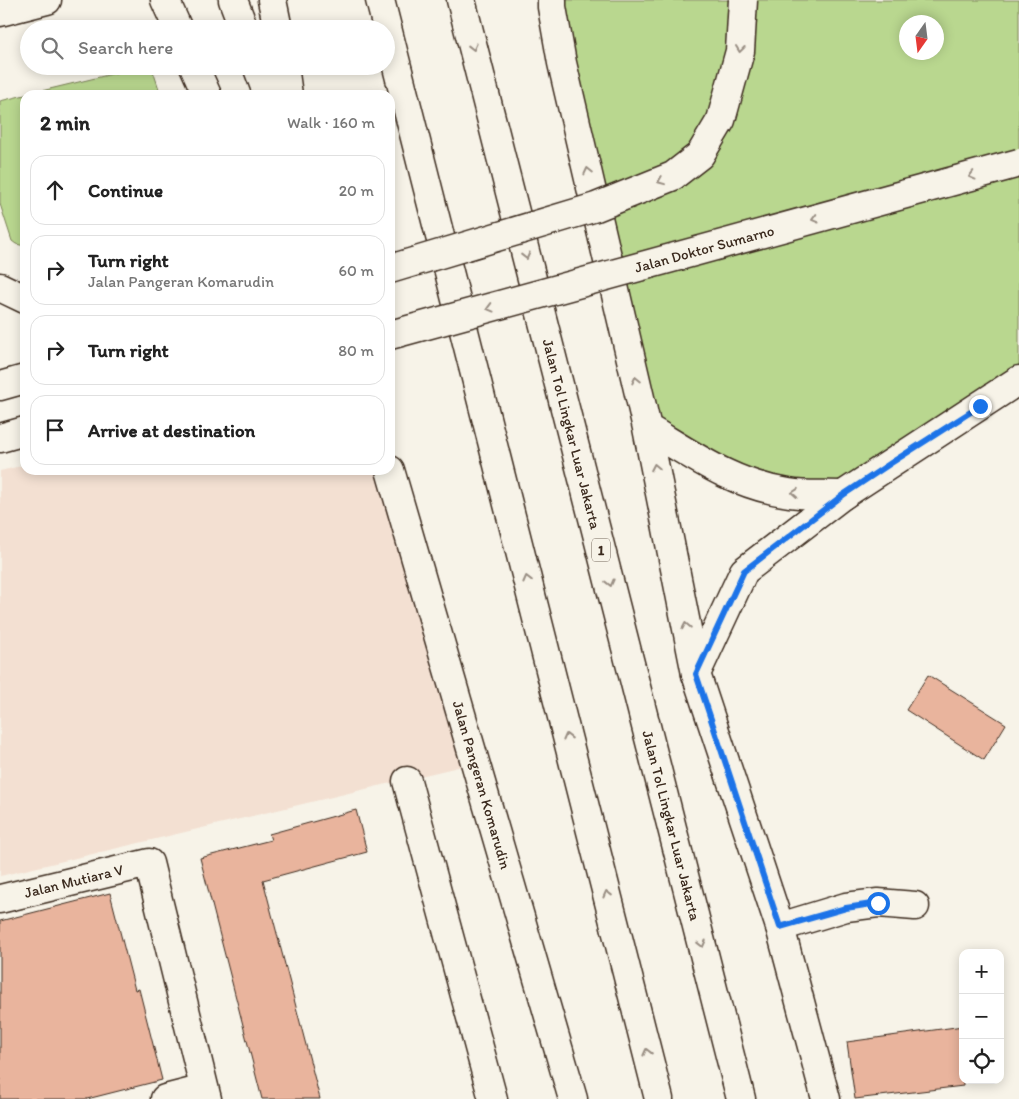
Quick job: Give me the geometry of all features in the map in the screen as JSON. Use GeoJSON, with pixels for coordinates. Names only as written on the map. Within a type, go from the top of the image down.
{"type":"FeatureCollection","features":[{"type":"Feature","properties":{"kind":"main road"},"geometry":{"type":"LineString","coordinates":[[0,12],[48,0]]}},
{"type":"Feature","properties":{"kind":"main road"},"geometry":{"type":"LineString","coordinates":[[165,0],[174,20]]}},
{"type":"Feature","properties":{"kind":"main road"},"geometry":{"type":"LineString","coordinates":[[233,0],[241,20]]}},
{"type":"Feature","properties":{"kind":"main road"},"geometry":{"type":"LineString","coordinates":[[272,0],[276,20]]}},
{"type":"Feature","properties":{"kind":"main road"},"geometry":{"type":"LineString","coordinates":[[380,0],[385,20]]}},
{"type":"Feature","properties":{"kind":"main road","name":"Jalan Tol Lingkar Luar Jakarta"},"geometry":{"type":"LineString","coordinates":[[461,0],[741,1099]]}},
{"type":"Feature","properties":{"kind":"main road"},"geometry":{"type":"LineString","coordinates":[[552,0],[562,63],[647,428],[696,674],[780,927],[826,1099]]}},
{"type":"Feature","properties":{"kind":"main road"},"geometry":{"type":"LineString","coordinates":[[395,267],[596,207],[673,176],[700,155],[721,120],[740,51],[743,0]]}},
{"type":"Feature","properties":{"kind":"main road"},"geometry":{"type":"LineString","coordinates":[[395,59],[659,1099]]}},
{"type":"Feature","properties":{"kind":"main road"},"geometry":{"type":"LineString","coordinates":[[198,75],[204,90]]}},
{"type":"Feature","properties":{"kind":"main road"},"geometry":{"type":"LineString","coordinates":[[260,75],[266,90]]}},
{"type":"Feature","properties":{"kind":"main road"},"geometry":{"type":"LineString","coordinates":[[285,75],[287,90]]}},
{"type":"Feature","properties":{"kind":"main road","name":"Jalan Doktor Sumarno"},"geometry":{"type":"LineString","coordinates":[[395,334],[1019,163]]}},
{"type":"Feature","properties":{"kind":"main road"},"geometry":{"type":"LineString","coordinates":[[0,287],[20,297]]}},
{"type":"Feature","properties":{"kind":"main road"},"geometry":{"type":"LineString","coordinates":[[0,386],[20,380]]}},
{"type":"Feature","properties":{"kind":"main road"},"geometry":{"type":"LineString","coordinates":[[696,674],[744,571],[843,495],[1019,380]]}},
{"type":"Feature","properties":{"kind":"main road"},"geometry":{"type":"LineString","coordinates":[[647,428],[704,464],[755,486],[790,493],[843,495]]}},
{"type":"Feature","properties":{"kind":"main road"},"geometry":{"type":"LineString","coordinates":[[0,438],[20,432]]}},
{"type":"Feature","properties":{"kind":"main road","name":"Jalan Pangeran Komarudin"},"geometry":{"type":"LineString","coordinates":[[391,475],[573,1099]]}},
{"type":"Feature","properties":{"kind":"main road"},"geometry":{"type":"LineString","coordinates":[[407,781],[493,1099]]}},
{"type":"Feature","properties":{"kind":"main road","name":"Jalan Mutiara V"},"geometry":{"type":"LineString","coordinates":[[0,899],[149,863],[206,1094]]}},
{"type":"Feature","properties":{"kind":"main road"},"geometry":{"type":"LineString","coordinates":[[780,927],[846,908],[878,903],[915,906]]}},
{"type":"Feature","properties":{"kind":"main road"},"geometry":{"type":"LineString","coordinates":[[165,1099],[206,1094]]}},
{"type":"Feature","properties":{"kind":"shaded area"},"geometry":{"type":"Polygon","coordinates":[[[20,466],[20,475],[391,475],[475,763],[0,876],[0,471],[20,466]]]}},
{"type":"Feature","properties":{"kind":"green space"},"geometry":{"type":"Polygon","coordinates":[[[553,0],[1019,0],[1019,380],[891,463],[812,494],[647,428],[553,0]]]}},
{"type":"Feature","properties":{"kind":"green space"},"geometry":{"type":"Polygon","coordinates":[[[108,75],[154,75],[159,90],[46,90],[108,75]]]}},
{"type":"Feature","properties":{"kind":"green space"},"geometry":{"type":"Polygon","coordinates":[[[20,96],[20,245],[12,241],[0,204],[0,101],[20,96]]]}},
{"type":"Feature","properties":{"kind":"building"},"geometry":{"type":"Polygon","coordinates":[[[928,675],[1006,724],[984,760],[906,710],[928,675]]]}},
{"type":"Feature","properties":{"kind":"building"},"geometry":{"type":"Polygon","coordinates":[[[356,810],[367,852],[263,880],[320,1099],[262,1099],[200,858],[271,840],[269,834],[356,810]]]}},
{"type":"Feature","properties":{"kind":"building"},"geometry":{"type":"Polygon","coordinates":[[[110,893],[135,990],[139,989],[162,1080],[87,1099],[0,1099],[0,921],[110,893]]]}},
{"type":"Feature","properties":{"kind":"building"},"geometry":{"type":"Polygon","coordinates":[[[959,1027],[959,1084],[963,1084],[963,1086],[855,1099],[847,1042],[959,1027]]]}},
{"type":"Feature","properties":{"kind":"route"},"geometry":{"type":"LineString","coordinates":[[878,903],[846,908],[780,927],[696,674],[744,571],[843,495],[980,406]]}}]}
